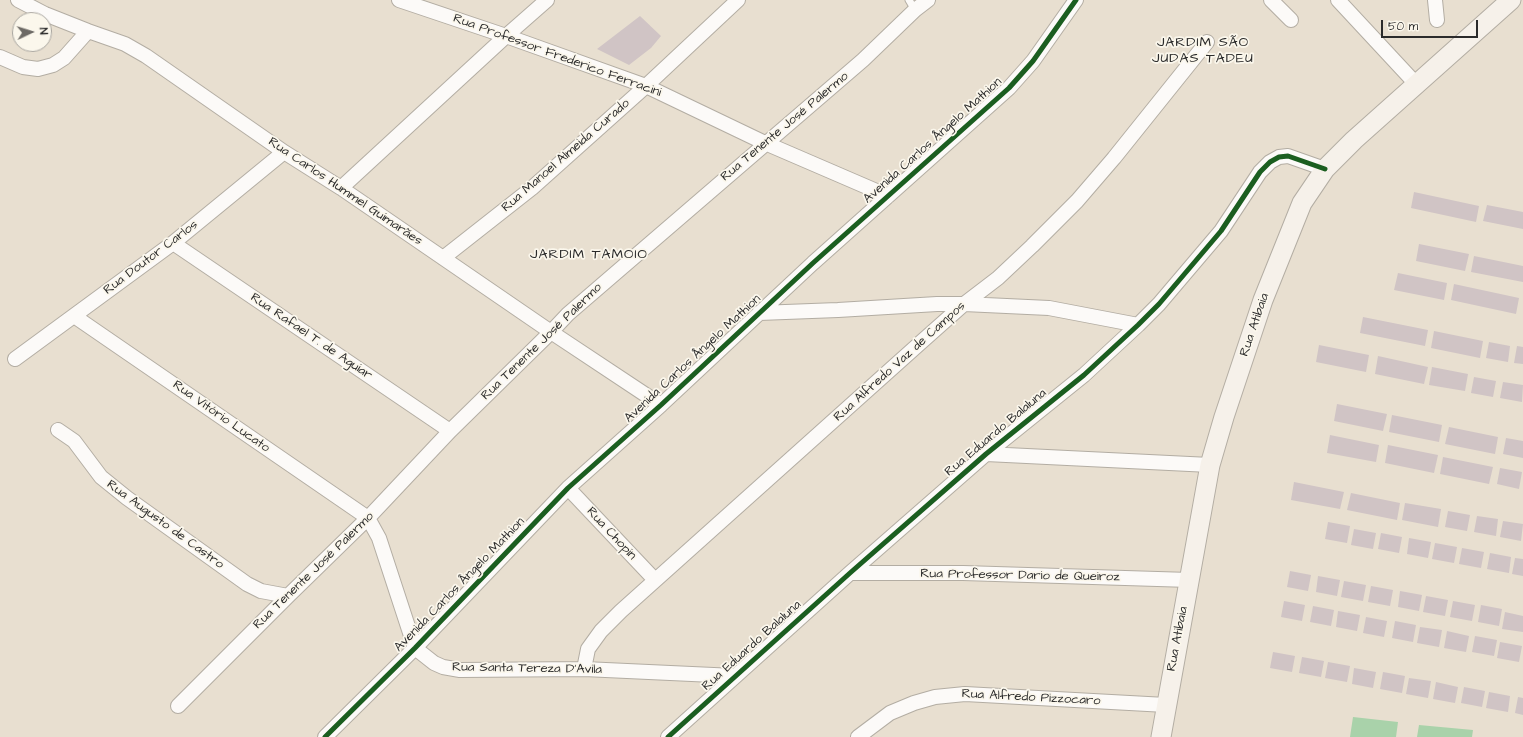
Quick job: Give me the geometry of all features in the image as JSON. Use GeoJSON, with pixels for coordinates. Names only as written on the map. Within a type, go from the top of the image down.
{"type":"FeatureCollection","features":[{"type":"Feature","properties":{"kind":"main road","name":"Rua Atibaia"},"geometry":{"type":"LineString","coordinates":[[1161,737],[1210,465],[1222,422],[1263,300],[1302,203],[1325,169],[1372,124],[1511,0]]}},
{"type":"Feature","properties":{"kind":"street","name":"Rua Carlos Hummel Guimarães"},"geometry":{"type":"LineString","coordinates":[[18,0],[45,14],[125,44],[146,56],[284,152],[342,188],[551,332],[661,405]]}},
{"type":"Feature","properties":{"kind":"street","name":"Rua Professor Frederico Ferracini"},"geometry":{"type":"LineString","coordinates":[[399,0],[646,86],[765,143],[888,196]]}},
{"type":"Feature","properties":{"kind":"street"},"geometry":{"type":"LineString","coordinates":[[342,188],[547,0]]}},
{"type":"Feature","properties":{"kind":"street","name":"Rua Manoel Almeida Curado"},"geometry":{"type":"LineString","coordinates":[[443,258],[532,188],[646,86],[738,0]]}},
{"type":"Feature","properties":{"kind":"street","name":"Rua Tenente José Palermo"},"geometry":{"type":"LineString","coordinates":[[178,706],[368,518],[450,431],[568,314],[863,60],[912,5],[928,0]]}},
{"type":"Feature","properties":{"kind":"street","name":"Avenida Carlos Ângelo Mathion"},"geometry":{"type":"LineString","coordinates":[[325,737],[415,648],[568,488],[661,405],[759,313],[1009,88],[1033,61],[1076,0]]}},
{"type":"Feature","properties":{"kind":"street"},"geometry":{"type":"LineString","coordinates":[[1271,0],[1291,20]]}},
{"type":"Feature","properties":{"kind":"street"},"geometry":{"type":"LineString","coordinates":[[1338,0],[1417,85]]}},
{"type":"Feature","properties":{"kind":"street"},"geometry":{"type":"LineString","coordinates":[[1435,0],[1437,20]]}},
{"type":"Feature","properties":{"kind":"street"},"geometry":{"type":"LineString","coordinates":[[0,58],[23,67],[38,68],[53,65],[64,58],[88,31]]}},
{"type":"Feature","properties":{"kind":"street","name":"Rua Alfredo Vaz de Campos"},"geometry":{"type":"LineString","coordinates":[[584,669],[588,649],[601,631],[655,580],[964,304],[998,278],[1077,200],[1114,158],[1207,42]]}},
{"type":"Feature","properties":{"kind":"street","name":"Rua Doutor Carlos"},"geometry":{"type":"LineString","coordinates":[[15,359],[173,243],[284,152]]}},
{"type":"Feature","properties":{"kind":"street","name":"Rua Eduardo Balaluna"},"geometry":{"type":"LineString","coordinates":[[668,737],[850,573],[986,454],[1084,375],[1138,325],[1163,299],[1221,231],[1260,172],[1270,162],[1279,157],[1288,156],[1325,169]]}},
{"type":"Feature","properties":{"kind":"street","name":"Rua Rafael T. de Aguiar"},"geometry":{"type":"LineString","coordinates":[[173,243],[450,431]]}},
{"type":"Feature","properties":{"kind":"street"},"geometry":{"type":"LineString","coordinates":[[759,313],[964,304],[1049,308],[1082,313],[1138,325]]}},
{"type":"Feature","properties":{"kind":"street","name":"Rua Vitório Lucato"},"geometry":{"type":"LineString","coordinates":[[74,316],[368,518]]}},
{"type":"Feature","properties":{"kind":"street","name":"Rua Augusto de Castro"},"geometry":{"type":"LineString","coordinates":[[58,430],[74,441],[101,478],[127,498],[247,584],[261,591],[288,596]]}},
{"type":"Feature","properties":{"kind":"street"},"geometry":{"type":"LineString","coordinates":[[986,454],[1210,465]]}},
{"type":"Feature","properties":{"kind":"street","name":"Rua Chopin"},"geometry":{"type":"LineString","coordinates":[[568,488],[655,580]]}},
{"type":"Feature","properties":{"kind":"street"},"geometry":{"type":"LineString","coordinates":[[368,518],[379,538],[415,648]]}},
{"type":"Feature","properties":{"kind":"street","name":"Rua Professor Dario de Queiroz"},"geometry":{"type":"LineString","coordinates":[[850,573],[963,574],[1190,580]]}},
{"type":"Feature","properties":{"kind":"street","name":"Rua Santa Tereza D'Avila"},"geometry":{"type":"LineString","coordinates":[[415,648],[438,665],[460,670],[584,669],[735,676]]}},
{"type":"Feature","properties":{"kind":"street","name":"Rua Alfredo Pizzocaro"},"geometry":{"type":"LineString","coordinates":[[858,737],[890,714],[914,703],[935,697],[965,694],[1166,705]]}},
{"type":"Feature","properties":{"kind":"green space"},"geometry":{"type":"Polygon","coordinates":[[[1353,717],[1398,722],[1396,737],[1350,737],[1353,717]]]}},
{"type":"Feature","properties":{"kind":"green space"},"geometry":{"type":"Polygon","coordinates":[[[1419,725],[1473,730],[1472,737],[1417,737],[1419,725]]]}},
{"type":"Feature","properties":{"kind":"building"},"geometry":{"type":"Polygon","coordinates":[[[640,16],[661,36],[651,48],[629,65],[597,49],[640,16]]]}},
{"type":"Feature","properties":{"kind":"building"},"geometry":{"type":"Polygon","coordinates":[[[1414,192],[1479,206],[1476,222],[1411,208],[1414,192]]]}},
{"type":"Feature","properties":{"kind":"building"},"geometry":{"type":"Polygon","coordinates":[[[1487,205],[1523,212],[1523,229],[1483,221],[1487,205]]]}},
{"type":"Feature","properties":{"kind":"building"},"geometry":{"type":"Polygon","coordinates":[[[1419,244],[1469,254],[1465,271],[1416,261],[1419,244]]]}},
{"type":"Feature","properties":{"kind":"building"},"geometry":{"type":"Polygon","coordinates":[[[1474,256],[1523,266],[1523,282],[1471,272],[1474,256]]]}},
{"type":"Feature","properties":{"kind":"building"},"geometry":{"type":"Polygon","coordinates":[[[1398,273],[1447,283],[1444,300],[1394,290],[1398,273]]]}},
{"type":"Feature","properties":{"kind":"building"},"geometry":{"type":"Polygon","coordinates":[[[1454,284],[1519,298],[1516,314],[1451,300],[1454,284]]]}},
{"type":"Feature","properties":{"kind":"building"},"geometry":{"type":"Polygon","coordinates":[[[1363,317],[1428,330],[1425,346],[1360,333],[1363,317]]]}},
{"type":"Feature","properties":{"kind":"building"},"geometry":{"type":"Polygon","coordinates":[[[1434,331],[1483,341],[1480,358],[1431,348],[1434,331]]]}},
{"type":"Feature","properties":{"kind":"building"},"geometry":{"type":"Polygon","coordinates":[[[1489,342],[1510,346],[1508,362],[1486,358],[1489,342]]]}},
{"type":"Feature","properties":{"kind":"building"},"geometry":{"type":"Polygon","coordinates":[[[1319,345],[1369,355],[1366,372],[1316,362],[1319,345]]]}},
{"type":"Feature","properties":{"kind":"building"},"geometry":{"type":"Polygon","coordinates":[[[1517,346],[1523,347],[1523,364],[1514,363],[1517,346]]]}},
{"type":"Feature","properties":{"kind":"building"},"geometry":{"type":"Polygon","coordinates":[[[1378,356],[1428,367],[1424,384],[1375,374],[1378,356]]]}},
{"type":"Feature","properties":{"kind":"building"},"geometry":{"type":"Polygon","coordinates":[[[1432,367],[1468,374],[1465,391],[1429,385],[1432,367]]]}},
{"type":"Feature","properties":{"kind":"building"},"geometry":{"type":"Polygon","coordinates":[[[1474,377],[1496,381],[1493,397],[1471,393],[1474,377]]]}},
{"type":"Feature","properties":{"kind":"building"},"geometry":{"type":"Polygon","coordinates":[[[1503,382],[1523,385],[1522,402],[1500,398],[1503,382]]]}},
{"type":"Feature","properties":{"kind":"building"},"geometry":{"type":"Polygon","coordinates":[[[1337,404],[1387,414],[1383,431],[1334,421],[1337,404]]]}},
{"type":"Feature","properties":{"kind":"building"},"geometry":{"type":"Polygon","coordinates":[[[1392,415],[1442,425],[1439,442],[1389,432],[1392,415]]]}},
{"type":"Feature","properties":{"kind":"building"},"geometry":{"type":"Polygon","coordinates":[[[1449,427],[1498,437],[1495,454],[1445,444],[1449,427]]]}},
{"type":"Feature","properties":{"kind":"building"},"geometry":{"type":"Polygon","coordinates":[[[1330,435],[1379,445],[1376,462],[1327,453],[1330,435]]]}},
{"type":"Feature","properties":{"kind":"building"},"geometry":{"type":"Polygon","coordinates":[[[1506,438],[1523,441],[1523,458],[1503,454],[1506,438]]]}},
{"type":"Feature","properties":{"kind":"building"},"geometry":{"type":"Polygon","coordinates":[[[1388,445],[1438,455],[1434,473],[1385,463],[1388,445]]]}},
{"type":"Feature","properties":{"kind":"building"},"geometry":{"type":"Polygon","coordinates":[[[1443,457],[1493,467],[1489,484],[1440,474],[1443,457]]]}},
{"type":"Feature","properties":{"kind":"building"},"geometry":{"type":"Polygon","coordinates":[[[1500,468],[1522,472],[1519,489],[1497,484],[1500,468]]]}},
{"type":"Feature","properties":{"kind":"building"},"geometry":{"type":"Polygon","coordinates":[[[1294,482],[1344,492],[1340,509],[1291,500],[1294,482]]]}},
{"type":"Feature","properties":{"kind":"building"},"geometry":{"type":"Polygon","coordinates":[[[1351,493],[1400,503],[1397,520],[1347,510],[1351,493]]]}},
{"type":"Feature","properties":{"kind":"building"},"geometry":{"type":"Polygon","coordinates":[[[1405,503],[1441,509],[1438,527],[1402,520],[1405,503]]]}},
{"type":"Feature","properties":{"kind":"building"},"geometry":{"type":"Polygon","coordinates":[[[1448,511],[1470,515],[1467,531],[1445,527],[1448,511]]]}},
{"type":"Feature","properties":{"kind":"building"},"geometry":{"type":"Polygon","coordinates":[[[1477,516],[1498,519],[1496,536],[1474,532],[1477,516]]]}},
{"type":"Feature","properties":{"kind":"building"},"geometry":{"type":"Polygon","coordinates":[[[1503,521],[1523,524],[1521,541],[1500,537],[1503,521]]]}},
{"type":"Feature","properties":{"kind":"building"},"geometry":{"type":"Polygon","coordinates":[[[1328,522],[1350,526],[1347,543],[1325,539],[1328,522]]]}},
{"type":"Feature","properties":{"kind":"building"},"geometry":{"type":"Polygon","coordinates":[[[1354,529],[1376,533],[1373,549],[1351,545],[1354,529]]]}},
{"type":"Feature","properties":{"kind":"building"},"geometry":{"type":"Polygon","coordinates":[[[1381,533],[1402,537],[1399,553],[1378,549],[1381,533]]]}},
{"type":"Feature","properties":{"kind":"building"},"geometry":{"type":"Polygon","coordinates":[[[1409,538],[1431,542],[1428,558],[1407,554],[1409,538]]]}},
{"type":"Feature","properties":{"kind":"building"},"geometry":{"type":"Polygon","coordinates":[[[1435,543],[1457,547],[1454,563],[1432,559],[1435,543]]]}},
{"type":"Feature","properties":{"kind":"building"},"geometry":{"type":"Polygon","coordinates":[[[1462,548],[1484,552],[1481,568],[1459,564],[1462,548]]]}},
{"type":"Feature","properties":{"kind":"building"},"geometry":{"type":"Polygon","coordinates":[[[1490,553],[1511,557],[1509,573],[1487,569],[1490,553]]]}},
{"type":"Feature","properties":{"kind":"building"},"geometry":{"type":"Polygon","coordinates":[[[1515,558],[1523,559],[1523,576],[1512,574],[1515,558]]]}},
{"type":"Feature","properties":{"kind":"building"},"geometry":{"type":"Polygon","coordinates":[[[1290,571],[1311,575],[1308,591],[1287,587],[1290,571]]]}},
{"type":"Feature","properties":{"kind":"building"},"geometry":{"type":"Polygon","coordinates":[[[1318,576],[1340,580],[1337,596],[1316,592],[1318,576]]]}},
{"type":"Feature","properties":{"kind":"building"},"geometry":{"type":"Polygon","coordinates":[[[1344,581],[1366,585],[1363,601],[1341,597],[1344,581]]]}},
{"type":"Feature","properties":{"kind":"building"},"geometry":{"type":"Polygon","coordinates":[[[1371,586],[1393,590],[1390,606],[1368,602],[1371,586]]]}},
{"type":"Feature","properties":{"kind":"building"},"geometry":{"type":"Polygon","coordinates":[[[1400,591],[1422,595],[1419,611],[1398,607],[1400,591]]]}},
{"type":"Feature","properties":{"kind":"building"},"geometry":{"type":"Polygon","coordinates":[[[1426,596],[1448,600],[1445,616],[1423,612],[1426,596]]]}},
{"type":"Feature","properties":{"kind":"building"},"geometry":{"type":"Polygon","coordinates":[[[1284,601],[1305,605],[1302,621],[1281,617],[1284,601]]]}},
{"type":"Feature","properties":{"kind":"building"},"geometry":{"type":"Polygon","coordinates":[[[1453,601],[1475,605],[1472,621],[1450,617],[1453,601]]]}},
{"type":"Feature","properties":{"kind":"building"},"geometry":{"type":"Polygon","coordinates":[[[1481,605],[1502,609],[1499,626],[1478,622],[1481,605]]]}},
{"type":"Feature","properties":{"kind":"building"},"geometry":{"type":"Polygon","coordinates":[[[1313,606],[1334,610],[1331,626],[1310,622],[1313,606]]]}},
{"type":"Feature","properties":{"kind":"building"},"geometry":{"type":"Polygon","coordinates":[[[1338,611],[1360,615],[1357,631],[1336,627],[1338,611]]]}},
{"type":"Feature","properties":{"kind":"building"},"geometry":{"type":"Polygon","coordinates":[[[1505,612],[1523,616],[1523,632],[1502,629],[1505,612]]]}},
{"type":"Feature","properties":{"kind":"building"},"geometry":{"type":"Polygon","coordinates":[[[1366,617],[1387,621],[1384,637],[1363,633],[1366,617]]]}},
{"type":"Feature","properties":{"kind":"building"},"geometry":{"type":"Polygon","coordinates":[[[1395,621],[1416,625],[1413,642],[1392,638],[1395,621]]]}},
{"type":"Feature","properties":{"kind":"building"},"geometry":{"type":"Polygon","coordinates":[[[1420,627],[1442,630],[1439,647],[1417,643],[1420,627]]]}},
{"type":"Feature","properties":{"kind":"building"},"geometry":{"type":"Polygon","coordinates":[[[1447,631],[1469,636],[1466,652],[1444,648],[1447,631]]]}},
{"type":"Feature","properties":{"kind":"building"},"geometry":{"type":"Polygon","coordinates":[[[1475,636],[1497,640],[1494,656],[1472,652],[1475,636]]]}},
{"type":"Feature","properties":{"kind":"building"},"geometry":{"type":"Polygon","coordinates":[[[1500,642],[1522,646],[1519,662],[1497,658],[1500,642]]]}},
{"type":"Feature","properties":{"kind":"building"},"geometry":{"type":"Polygon","coordinates":[[[1273,652],[1295,656],[1292,672],[1270,668],[1273,652]]]}},
{"type":"Feature","properties":{"kind":"building"},"geometry":{"type":"Polygon","coordinates":[[[1302,657],[1324,661],[1321,677],[1299,673],[1302,657]]]}},
{"type":"Feature","properties":{"kind":"building"},"geometry":{"type":"Polygon","coordinates":[[[1328,662],[1350,666],[1347,682],[1325,678],[1328,662]]]}},
{"type":"Feature","properties":{"kind":"building"},"geometry":{"type":"Polygon","coordinates":[[[1354,668],[1376,672],[1373,688],[1352,684],[1354,668]]]}},
{"type":"Feature","properties":{"kind":"building"},"geometry":{"type":"Polygon","coordinates":[[[1383,672],[1405,676],[1402,693],[1380,689],[1383,672]]]}},
{"type":"Feature","properties":{"kind":"building"},"geometry":{"type":"Polygon","coordinates":[[[1409,678],[1431,681],[1428,698],[1406,694],[1409,678]]]}},
{"type":"Feature","properties":{"kind":"building"},"geometry":{"type":"Polygon","coordinates":[[[1436,682],[1458,687],[1455,703],[1433,699],[1436,682]]]}},
{"type":"Feature","properties":{"kind":"building"},"geometry":{"type":"Polygon","coordinates":[[[1464,687],[1485,691],[1482,707],[1461,703],[1464,687]]]}},
{"type":"Feature","properties":{"kind":"building"},"geometry":{"type":"Polygon","coordinates":[[[1489,692],[1510,696],[1508,712],[1486,708],[1489,692]]]}},
{"type":"Feature","properties":{"kind":"building"},"geometry":{"type":"Polygon","coordinates":[[[1518,697],[1523,698],[1523,715],[1515,713],[1518,697]]]}},
{"type":"Feature","properties":{"kind":"cycle path"},"geometry":{"type":"LineString","coordinates":[[325,737],[415,648],[568,488],[661,405],[813,263],[1009,88],[1033,61],[1076,0]]}},
{"type":"Feature","properties":{"kind":"cycle path"},"geometry":{"type":"LineString","coordinates":[[668,737],[850,573],[986,454],[1084,375],[1138,325],[1159,304],[1221,231],[1260,172],[1270,162],[1279,157],[1288,156],[1325,169]]}},
{"type":"Feature","properties":{"kind":"district","name":"JARDIM SÃO JUDAS TADEU"},"geometry":{"type":"Point","coordinates":[1203,52]}},
{"type":"Feature","properties":{"kind":"district","name":"JARDIM TAMOIO"},"geometry":{"type":"Point","coordinates":[589,255]}}]}
